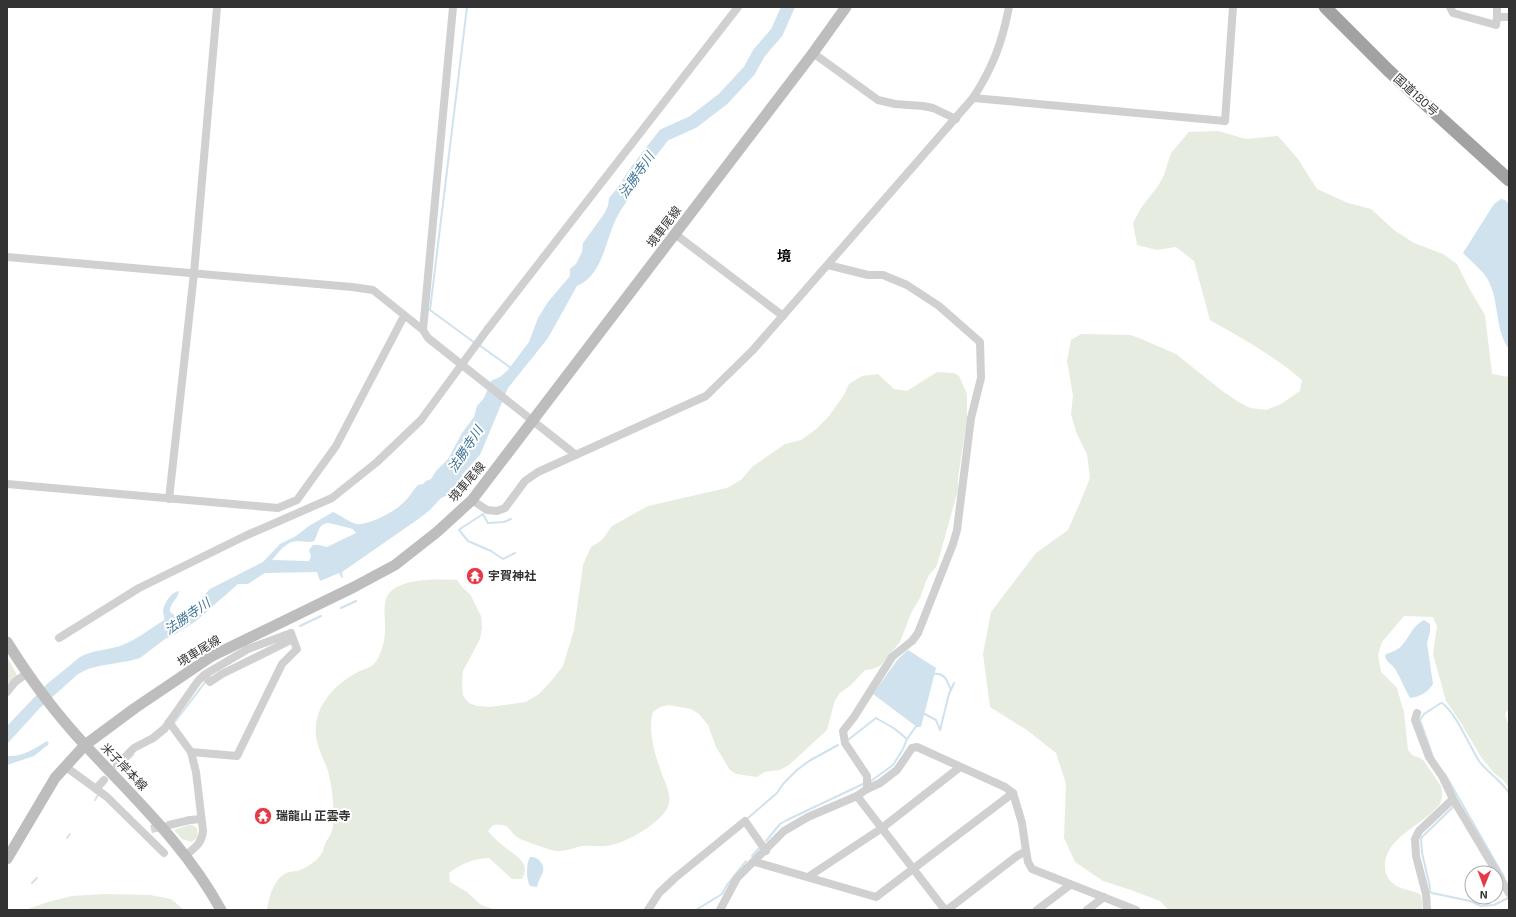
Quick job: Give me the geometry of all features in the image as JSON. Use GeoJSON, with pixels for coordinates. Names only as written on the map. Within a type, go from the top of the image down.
{"type":"FeatureCollection","features":[{"type":"Feature","properties":{"kind":"highway","name":"国道180号"},"geometry":{"type":"LineString","coordinates":[[1325,7],[1389,71],[1509,180]]}},
{"type":"Feature","properties":{"kind":"main road","name":"境車尾線"},"geometry":{"type":"LineString","coordinates":[[7,859],[55,778],[85,745],[135,708],[212,656],[354,587],[395,565],[437,532],[472,500],[813,53],[846,7]]}},
{"type":"Feature","properties":{"kind":"main road","name":"米子岸本線"},"geometry":{"type":"LineString","coordinates":[[7,642],[29,678],[77,736],[140,803],[185,856],[209,889],[221,910]]}},
{"type":"Feature","properties":{"kind":"street"},"geometry":{"type":"LineString","coordinates":[[169,499],[194,273],[217,7]]}},
{"type":"Feature","properties":{"kind":"street"},"geometry":{"type":"LineString","coordinates":[[423,330],[453,7]]}},
{"type":"Feature","properties":{"kind":"street"},"geometry":{"type":"LineString","coordinates":[[60,638],[139,588],[245,536],[332,498],[376,462],[421,420],[465,366],[738,7]]}},
{"type":"Feature","properties":{"kind":"street"},"geometry":{"type":"LineString","coordinates":[[472,500],[487,510],[497,511],[506,508],[525,482],[538,472],[706,396],[753,350],[973,98],[986,79],[996,57],[1003,36],[1009,7]]}},
{"type":"Feature","properties":{"kind":"street"},"geometry":{"type":"LineString","coordinates":[[973,98],[1225,121],[1233,7]]}},
{"type":"Feature","properties":{"kind":"street"},"geometry":{"type":"LineString","coordinates":[[1450,7],[1453,13],[1496,25],[1497,7]]}},
{"type":"Feature","properties":{"kind":"street"},"geometry":{"type":"LineString","coordinates":[[1497,17],[1509,17]]}},
{"type":"Feature","properties":{"kind":"street"},"geometry":{"type":"LineString","coordinates":[[813,53],[878,100],[895,104],[933,108],[956,119]]}},
{"type":"Feature","properties":{"kind":"street"},"geometry":{"type":"LineString","coordinates":[[675,234],[783,316]]}},
{"type":"Feature","properties":{"kind":"street"},"geometry":{"type":"LineString","coordinates":[[7,258],[194,273],[373,290],[423,330],[428,338],[576,455]]}},
{"type":"Feature","properties":{"kind":"street"},"geometry":{"type":"LineString","coordinates":[[828,265],[868,275],[883,275],[907,285],[939,306],[980,342],[981,378],[971,418],[953,544],[918,633],[912,641],[892,657],[854,717],[843,731],[845,743],[866,776],[867,789]]}},
{"type":"Feature","properties":{"kind":"street"},"geometry":{"type":"LineString","coordinates":[[7,484],[278,508],[297,500],[336,446],[404,316]]}},
{"type":"Feature","properties":{"kind":"street"},"geometry":{"type":"LineString","coordinates":[[117,765],[134,748],[153,738],[171,724],[198,681],[206,678],[248,649],[291,633],[297,649],[282,664],[237,756],[191,752]]}},
{"type":"Feature","properties":{"kind":"street"},"geometry":{"type":"LineString","coordinates":[[7,692],[15,682],[29,678]]}},
{"type":"Feature","properties":{"kind":"street"},"geometry":{"type":"LineString","coordinates":[[1417,714],[1415,720],[1430,757],[1442,776],[1453,799],[1509,893]]}},
{"type":"Feature","properties":{"kind":"street"},"geometry":{"type":"LineString","coordinates":[[171,724],[191,752],[196,772],[201,819],[202,839],[199,844],[185,856]]}},
{"type":"Feature","properties":{"kind":"street"},"geometry":{"type":"LineString","coordinates":[[720,910],[737,878],[748,866],[755,862],[766,851],[784,830],[857,796],[880,783],[897,770],[914,747],[922,749],[1013,793],[1022,823],[1028,862],[1032,869],[1131,909]]}},
{"type":"Feature","properties":{"kind":"street"},"geometry":{"type":"LineString","coordinates":[[66,766],[107,796],[147,830],[164,853]]}},
{"type":"Feature","properties":{"kind":"street"},"geometry":{"type":"LineString","coordinates":[[808,878],[882,828],[960,767]]}},
{"type":"Feature","properties":{"kind":"street"},"geometry":{"type":"LineString","coordinates":[[96,789],[104,780]]}},
{"type":"Feature","properties":{"kind":"street"},"geometry":{"type":"LineString","coordinates":[[755,862],[876,897],[1013,793]]}},
{"type":"Feature","properties":{"kind":"street"},"geometry":{"type":"LineString","coordinates":[[857,796],[946,910],[1017,856],[1026,851]]}},
{"type":"Feature","properties":{"kind":"street"},"geometry":{"type":"LineString","coordinates":[[1427,910],[1426,894],[1416,856],[1415,839],[1419,831],[1453,799]]}},
{"type":"Feature","properties":{"kind":"street"},"geometry":{"type":"LineString","coordinates":[[169,825],[201,819]]}},
{"type":"Feature","properties":{"kind":"street"},"geometry":{"type":"LineString","coordinates":[[648,910],[659,893],[675,878],[746,821],[766,851]]}},
{"type":"Feature","properties":{"kind":"street"},"geometry":{"type":"LineString","coordinates":[[1037,910],[1070,885]]}},
{"type":"Feature","properties":{"kind":"street"},"geometry":{"type":"LineString","coordinates":[[1087,910],[1104,897]]}},
{"type":"Feature","properties":{"kind":"shaded area"},"geometry":{"type":"Polygon","coordinates":[[[1218,131],[1246,139],[1278,136],[1298,159],[1317,189],[1348,203],[1371,209],[1394,230],[1414,243],[1443,254],[1457,264],[1485,315],[1492,374],[1509,377],[1509,708],[1505,714],[1509,727],[1509,788],[1481,757],[1446,701],[1433,654],[1437,626],[1433,617],[1404,616],[1382,642],[1378,655],[1381,672],[1397,688],[1404,712],[1408,750],[1412,755],[1424,761],[1442,788],[1442,798],[1439,805],[1395,842],[1386,858],[1385,870],[1389,879],[1398,887],[1421,895],[1422,910],[1169,910],[1160,901],[1103,881],[1075,862],[1064,838],[1066,784],[1056,753],[1027,730],[990,707],[983,654],[991,612],[1036,553],[1068,530],[1090,478],[1087,454],[1076,432],[1071,414],[1073,395],[1067,361],[1071,340],[1081,334],[1130,335],[1139,338],[1176,354],[1221,390],[1250,408],[1266,410],[1281,404],[1300,391],[1302,380],[1291,371],[1258,348],[1210,320],[1194,261],[1176,247],[1157,250],[1137,245],[1133,223],[1141,208],[1158,186],[1164,175],[1171,153],[1189,132],[1218,131]]]}},
{"type":"Feature","properties":{"kind":"shaded area"},"geometry":{"type":"Polygon","coordinates":[[[937,372],[954,373],[959,376],[967,394],[967,419],[958,478],[958,490],[936,567],[926,581],[900,642],[880,666],[865,670],[851,685],[840,693],[835,700],[827,730],[789,765],[780,770],[764,772],[757,777],[736,774],[730,770],[716,747],[708,725],[699,714],[691,709],[669,705],[660,707],[653,712],[651,728],[655,753],[669,793],[669,803],[666,810],[643,831],[633,837],[613,845],[582,846],[561,851],[555,851],[520,839],[504,825],[493,825],[488,831],[522,861],[525,869],[522,879],[512,879],[489,858],[468,862],[449,873],[450,882],[467,892],[481,905],[496,910],[267,910],[270,895],[278,880],[286,873],[300,870],[315,861],[322,853],[325,843],[332,832],[334,817],[332,791],[329,774],[317,742],[316,725],[318,717],[325,701],[336,687],[351,676],[371,666],[378,659],[384,640],[384,611],[387,596],[396,587],[422,580],[457,580],[470,594],[481,616],[482,628],[480,639],[463,671],[463,696],[469,703],[477,706],[490,707],[526,702],[539,694],[563,666],[574,630],[583,565],[591,547],[602,540],[612,526],[648,506],[727,488],[741,480],[752,467],[785,444],[801,440],[815,430],[829,416],[844,395],[849,384],[862,376],[878,374],[894,389],[907,391],[937,372]]]}},
{"type":"Feature","properties":{"kind":"shaded area"},"geometry":{"type":"Polygon","coordinates":[[[7,657],[18,677],[7,690],[7,657]]]}},
{"type":"Feature","properties":{"kind":"shaded area"},"geometry":{"type":"Polygon","coordinates":[[[189,825],[197,828],[198,837],[192,842],[182,839],[174,830],[189,825]]]}},
{"type":"Feature","properties":{"kind":"shaded area"},"geometry":{"type":"Polygon","coordinates":[[[104,894],[150,895],[171,899],[184,910],[25,910],[72,896],[104,894]]]}},
{"type":"Feature","properties":{"kind":"water"},"geometry":{"type":"Polygon","coordinates":[[[629,174],[641,180],[616,219],[602,257],[593,274],[586,281],[577,286],[548,338],[508,388],[480,455],[462,475],[471,484],[461,477],[459,480],[467,489],[458,482],[452,493],[441,498],[430,510],[417,520],[342,572],[343,578],[339,573],[320,581],[317,572],[265,573],[248,584],[238,584],[196,621],[165,639],[140,658],[99,666],[78,674],[39,709],[7,744],[7,726],[47,684],[80,657],[89,653],[126,644],[164,620],[163,611],[166,601],[173,593],[179,591],[170,609],[170,612],[176,618],[190,610],[210,589],[263,562],[280,544],[296,536],[309,526],[333,512],[356,524],[367,523],[395,510],[406,500],[418,485],[431,479],[436,471],[448,459],[462,433],[474,417],[477,406],[484,398],[491,381],[500,377],[507,371],[529,342],[538,318],[548,302],[570,276],[570,269],[576,264],[582,252],[583,243],[604,214],[608,206],[609,198],[629,174]],[[329,523],[322,525],[314,541],[294,541],[286,545],[272,560],[309,561],[311,556],[309,550],[313,545],[327,547],[356,533],[353,529],[329,523]]]}},
{"type":"Feature","properties":{"kind":"water"},"geometry":{"type":"Polygon","coordinates":[[[1501,199],[1505,200],[1509,204],[1509,349],[1501,333],[1494,296],[1487,278],[1463,253],[1494,204],[1501,199]]]}},
{"type":"Feature","properties":{"kind":"water"},"geometry":{"type":"Polygon","coordinates":[[[1424,620],[1430,624],[1430,632],[1427,643],[1433,684],[1423,694],[1410,698],[1397,672],[1385,656],[1386,654],[1400,648],[1414,628],[1424,620]]]}},
{"type":"Feature","properties":{"kind":"water"},"geometry":{"type":"Polygon","coordinates":[[[908,650],[936,668],[921,727],[917,727],[873,694],[898,659],[908,650]]]}},
{"type":"Feature","properties":{"kind":"water"},"geometry":{"type":"Polygon","coordinates":[[[47,741],[49,744],[34,756],[7,765],[7,756],[23,754],[33,750],[47,741]]]}},
{"type":"Feature","properties":{"kind":"water"},"geometry":{"type":"Polygon","coordinates":[[[530,857],[538,859],[543,866],[543,872],[537,887],[530,886],[527,876],[527,867],[530,857]]]}},
{"type":"Feature","properties":{"kind":"waterway"},"geometry":{"type":"LineString","coordinates":[[467,7],[430,310],[475,343]]}},
{"type":"Feature","properties":{"kind":"waterway","name":"法勝寺川"},"geometry":{"type":"LineString","coordinates":[[624,190],[634,174],[664,135],[693,122],[723,99],[749,71],[759,53],[777,32],[788,7]]}},
{"type":"Feature","properties":{"kind":"waterway"},"geometry":{"type":"LineString","coordinates":[[479,345],[511,368]]}},
{"type":"Feature","properties":{"kind":"waterway"},"geometry":{"type":"LineString","coordinates":[[460,529],[483,514],[488,523],[504,522],[511,519]]}},
{"type":"Feature","properties":{"kind":"waterway"},"geometry":{"type":"LineString","coordinates":[[459,530],[468,541],[491,551],[503,559],[515,553]]}},
{"type":"Feature","properties":{"kind":"waterway"},"geometry":{"type":"LineString","coordinates":[[341,608],[356,601]]}},
{"type":"Feature","properties":{"kind":"waterway"},"geometry":{"type":"LineString","coordinates":[[300,626],[321,616]]}},
{"type":"Feature","properties":{"kind":"waterway"},"geometry":{"type":"LineString","coordinates":[[933,674],[940,674],[943,676],[947,680],[951,690]]}},
{"type":"Feature","properties":{"kind":"waterway"},"geometry":{"type":"LineString","coordinates":[[174,723],[206,681]]}},
{"type":"Feature","properties":{"kind":"waterway"},"geometry":{"type":"LineString","coordinates":[[923,713],[936,720],[940,730],[949,694],[954,683]]}},
{"type":"Feature","properties":{"kind":"waterway"},"geometry":{"type":"LineString","coordinates":[[1433,757],[1420,720],[1424,714],[1441,703]]}},
{"type":"Feature","properties":{"kind":"waterway"},"geometry":{"type":"LineString","coordinates":[[1442,703],[1452,714],[1479,761],[1509,793]]}},
{"type":"Feature","properties":{"kind":"waterway"},"geometry":{"type":"LineString","coordinates":[[848,740],[876,718],[895,729],[907,739]]}},
{"type":"Feature","properties":{"kind":"waterway"},"geometry":{"type":"LineString","coordinates":[[871,781],[893,765],[903,749],[907,739],[917,725]]}},
{"type":"Feature","properties":{"kind":"waterway"},"geometry":{"type":"LineString","coordinates":[[153,742],[167,731]]}},
{"type":"Feature","properties":{"kind":"waterway"},"geometry":{"type":"LineString","coordinates":[[748,818],[777,793],[783,784],[797,770],[809,761],[838,745]]}},
{"type":"Feature","properties":{"kind":"waterway"},"geometry":{"type":"LineString","coordinates":[[123,764],[133,755]]}},
{"type":"Feature","properties":{"kind":"waterway"},"geometry":{"type":"LineString","coordinates":[[1445,774],[1497,865]]}},
{"type":"Feature","properties":{"kind":"waterway"},"geometry":{"type":"LineString","coordinates":[[766,841],[780,824],[863,784]]}},
{"type":"Feature","properties":{"kind":"waterway"},"geometry":{"type":"LineString","coordinates":[[95,800],[98,795]]}},
{"type":"Feature","properties":{"kind":"waterway"},"geometry":{"type":"LineString","coordinates":[[1429,892],[1430,887],[1422,853],[1421,838],[1453,807]]}},
{"type":"Feature","properties":{"kind":"waterway"},"geometry":{"type":"LineString","coordinates":[[67,838],[70,834]]}},
{"type":"Feature","properties":{"kind":"waterway"},"geometry":{"type":"LineString","coordinates":[[752,856],[760,847]]}},
{"type":"Feature","properties":{"kind":"waterway"},"geometry":{"type":"LineString","coordinates":[[696,910],[722,894],[727,885],[746,861]]}},
{"type":"Feature","properties":{"kind":"waterway"},"geometry":{"type":"LineString","coordinates":[[32,883],[37,878]]}},
{"type":"Feature","properties":{"kind":"waterway"},"geometry":{"type":"LineString","coordinates":[[1429,891],[1432,893],[1470,901],[1481,906],[1494,905],[1508,898]]}},
{"type":"Feature","properties":{"kind":"tunnel"},"geometry":{"type":"LineString","coordinates":[[151,829],[165,826]]}},
{"type":"Feature","properties":{"kind":"place","name":"宇賀神社"},"geometry":{"type":"Point","coordinates":[475,576]}},
{"type":"Feature","properties":{"kind":"place","name":"瑞龍山 正雲寺"},"geometry":{"type":"Point","coordinates":[263,816]}},
{"type":"Feature","properties":{"kind":"district","name":"境"},"geometry":{"type":"Point","coordinates":[784,256]}}]}
